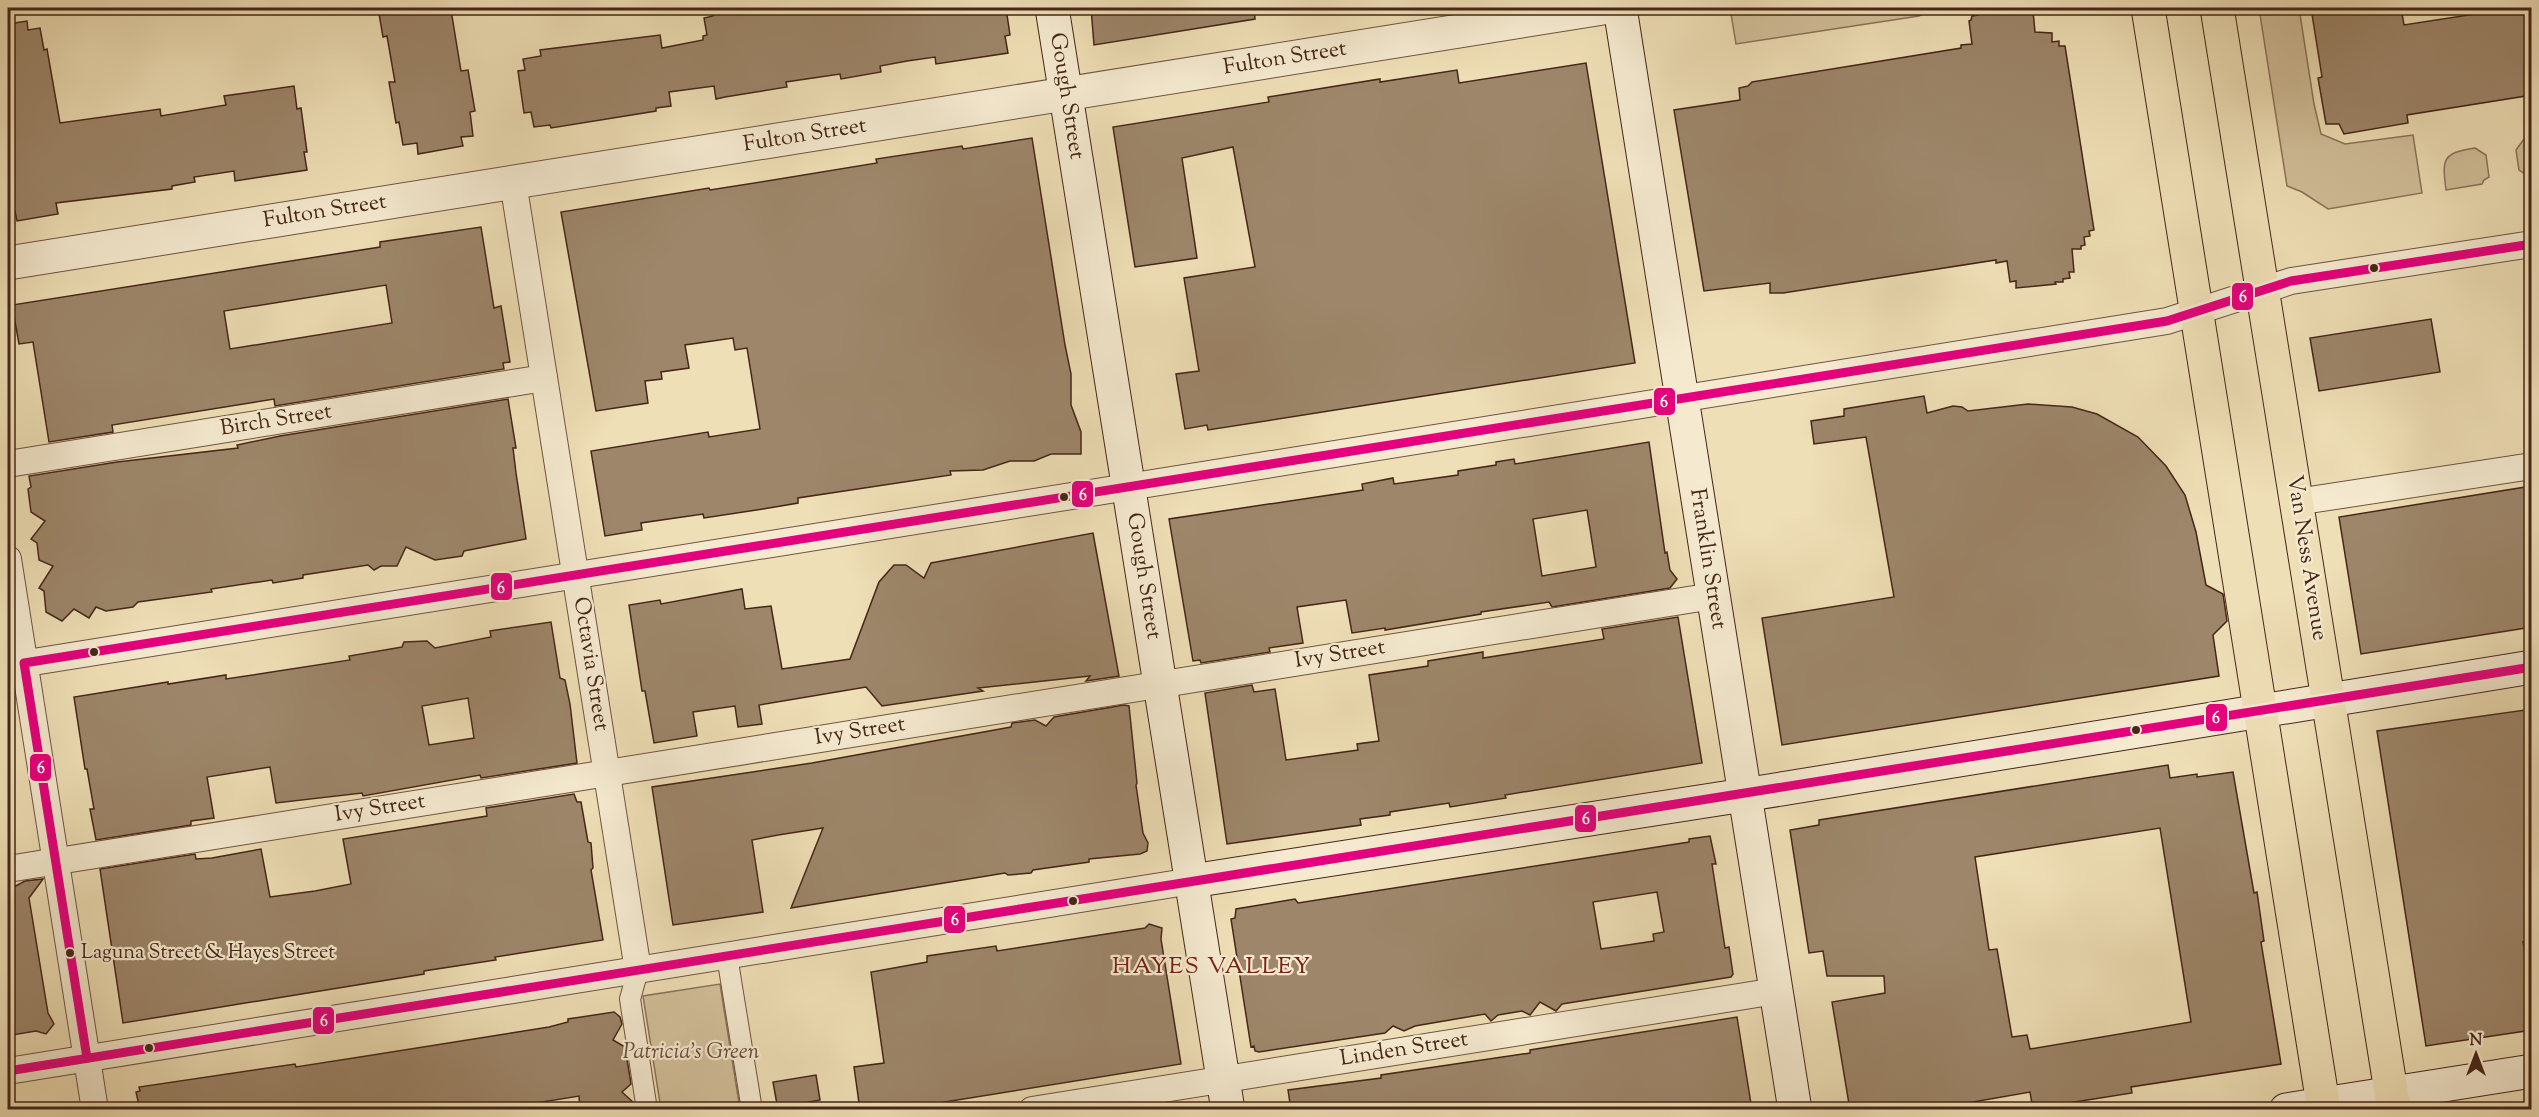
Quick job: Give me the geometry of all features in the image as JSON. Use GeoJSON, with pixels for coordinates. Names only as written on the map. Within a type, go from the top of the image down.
{"type":"FeatureCollection","features":[{"type":"Feature","properties":{"kind":"highway"},"geometry":{"type":"LineString","coordinates":[[2148,8],[2262,710],[2323,1107]]}},
{"type":"Feature","properties":{"kind":"highway","name":"Van Ness Avenue"},"geometry":{"type":"LineString","coordinates":[[2217,8],[2393,1101]]}},
{"type":"Feature","properties":{"kind":"main road","name":"Gough Street"},"geometry":{"type":"LineString","coordinates":[[1052,8],[1226,1094]]}},
{"type":"Feature","properties":{"kind":"main road","name":"Fulton Street"},"geometry":{"type":"LineString","coordinates":[[8,263],[1603,8]]}},
{"type":"Feature","properties":{"kind":"main road","name":"Franklin Street"},"geometry":{"type":"LineString","coordinates":[[1620,8],[1795,1110]]}},
{"type":"Feature","properties":{"kind":"main road"},"geometry":{"type":"LineString","coordinates":[[1192,881],[1744,795],[2532,667]]}},
{"type":"Feature","properties":{"kind":"main road"},"geometry":{"type":"LineString","coordinates":[[2286,1110],[2393,1101],[2532,1071]]}},
{"type":"Feature","properties":{"kind":"street","name":"Octavia Street"},"geometry":{"type":"LineString","coordinates":[[513,182],[638,970],[630,999],[647,1110]]}},
{"type":"Feature","properties":{"kind":"street"},"geometry":{"type":"LineString","coordinates":[[16,665],[2167,321],[2291,281],[2532,244]]}},
{"type":"Feature","properties":{"kind":"street","name":"Birch Street"},"geometry":{"type":"LineString","coordinates":[[8,464],[544,378]]}},
{"type":"Feature","properties":{"kind":"street"},"geometry":{"type":"LineString","coordinates":[[2296,502],[2532,466]]}},
{"type":"Feature","properties":{"kind":"street"},"geometry":{"type":"LineString","coordinates":[[8,559],[16,665],[56,861],[95,1110]]}},
{"type":"Feature","properties":{"kind":"street","name":"Ivy Street"},"geometry":{"type":"LineString","coordinates":[[8,869],[1713,596]]}},
{"type":"Feature","properties":{"kind":"street"},"geometry":{"type":"LineString","coordinates":[[8,1071],[1192,881]]}},
{"type":"Feature","properties":{"kind":"street"},"geometry":{"type":"LineString","coordinates":[[727,956],[752,1110]]}},
{"type":"Feature","properties":{"kind":"street","name":"Linden Street"},"geometry":{"type":"LineString","coordinates":[[1032,1110],[1226,1094],[1776,991]]}},
{"type":"Feature","properties":{"kind":"green space"},"geometry":{"type":"Polygon","coordinates":[[[1730,8],[1936,8],[1919,16],[1736,44],[1730,8]]]}},
{"type":"Feature","properties":{"kind":"green space"},"geometry":{"type":"Polygon","coordinates":[[[2259,8],[2299,8],[2321,134],[2345,144],[2413,135],[2422,193],[2328,209],[2302,192],[2287,186],[2259,8]]]}},
{"type":"Feature","properties":{"kind":"green space"},"geometry":{"type":"Polygon","coordinates":[[[2531,138],[2531,176],[2528,176],[2519,170],[2516,150],[2524,139],[2531,138]]]}},
{"type":"Feature","properties":{"kind":"green space"},"geometry":{"type":"Polygon","coordinates":[[[2475,148],[2486,155],[2489,177],[2482,184],[2446,190],[2444,171],[2447,159],[2456,152],[2475,148]]]}},
{"type":"Feature","properties":{"kind":"green space","name":"Patricia's Green"},"geometry":{"type":"Polygon","coordinates":[[[720,984],[740,1109],[661,1109],[643,996],[720,984]]]}},
{"type":"Feature","properties":{"kind":"building"},"geometry":{"type":"Polygon","coordinates":[[[378,8],[451,10],[461,71],[468,70],[475,111],[470,112],[473,136],[461,137],[463,146],[418,154],[417,143],[403,145],[399,122],[396,123],[389,82],[395,82],[387,36],[383,37],[378,8]]]}},
{"type":"Feature","properties":{"kind":"building"},"geometry":{"type":"Polygon","coordinates":[[[774,8],[775,13],[826,8],[1006,8],[1010,35],[1005,36],[1008,53],[936,64],[935,57],[907,61],[880,66],[881,72],[841,79],[840,74],[786,82],[787,87],[716,99],[714,86],[669,92],[671,106],[656,108],[656,111],[551,128],[550,125],[534,127],[531,112],[524,113],[518,71],[525,70],[523,59],[541,56],[540,50],[660,35],[662,48],[703,40],[703,36],[707,35],[704,18],[713,16],[713,14],[774,8]]]}},
{"type":"Feature","properties":{"kind":"building"},"geometry":{"type":"Polygon","coordinates":[[[1091,8],[1254,8],[1255,19],[1094,45],[1091,8]]]}},
{"type":"Feature","properties":{"kind":"building"},"geometry":{"type":"Polygon","coordinates":[[[2012,8],[2026,8],[2028,12],[2033,11],[2035,32],[2052,33],[2052,42],[2059,41],[2059,46],[2065,46],[2094,230],[2089,231],[2090,236],[2084,237],[2085,245],[2081,246],[2081,249],[2072,249],[2074,272],[2069,272],[2070,278],[2063,279],[2063,282],[2055,282],[2056,284],[2016,288],[2016,281],[2010,282],[2007,261],[1996,263],[1996,260],[1783,293],[1770,293],[1770,283],[1704,291],[1674,110],[1740,100],[1739,88],[1748,86],[1752,82],[1961,48],[1961,45],[1972,44],[1969,21],[1972,16],[2012,8]]]}},
{"type":"Feature","properties":{"kind":"building"},"geometry":{"type":"Polygon","coordinates":[[[2311,8],[2401,8],[2404,25],[2514,8],[2532,8],[2532,95],[2407,115],[2408,123],[2344,134],[2339,124],[2326,124],[2318,78],[2322,77],[2311,8]]]}},
{"type":"Feature","properties":{"kind":"building"},"geometry":{"type":"Polygon","coordinates":[[[27,21],[28,30],[40,28],[44,50],[47,49],[60,123],[160,109],[161,116],[226,105],[224,96],[294,86],[297,109],[301,108],[307,170],[235,181],[234,171],[194,177],[195,182],[172,186],[172,189],[56,203],[58,214],[17,221],[15,211],[8,212],[8,24],[27,21]]]}},
{"type":"Feature","properties":{"kind":"building"},"geometry":{"type":"Polygon","coordinates":[[[1586,63],[1635,363],[1208,430],[1207,425],[1185,429],[1176,374],[1199,371],[1184,278],[1255,267],[1233,147],[1182,158],[1197,258],[1135,267],[1113,127],[1269,102],[1268,97],[1380,79],[1380,82],[1457,70],[1459,83],[1586,63]]]}},
{"type":"Feature","properties":{"kind":"building"},"geometry":{"type":"Polygon","coordinates":[[[1032,138],[1071,374],[1071,405],[1081,432],[1081,454],[1051,454],[1034,461],[1010,461],[983,470],[950,471],[951,475],[798,498],[798,503],[763,509],[704,518],[703,514],[641,523],[642,530],[605,536],[591,451],[708,432],[709,437],[760,429],[747,348],[735,350],[733,338],[685,345],[689,368],[661,372],[662,379],[645,381],[648,403],[596,411],[561,212],[877,163],[876,159],[1032,138]]]}},
{"type":"Feature","properties":{"kind":"building"},"geometry":{"type":"Polygon","coordinates":[[[481,227],[494,308],[501,306],[510,362],[503,363],[504,369],[275,406],[274,399],[112,425],[113,432],[49,442],[33,342],[19,344],[12,305],[380,247],[380,242],[481,227]],[[386,285],[224,311],[230,349],[392,323],[386,285]]]}},
{"type":"Feature","properties":{"kind":"building"},"geometry":{"type":"Polygon","coordinates":[[[2431,319],[2440,372],[2319,391],[2310,338],[2431,319]]]}},
{"type":"Feature","properties":{"kind":"building"},"geometry":{"type":"Polygon","coordinates":[[[1924,396],[1927,413],[1953,406],[1962,407],[1968,411],[2028,404],[2072,407],[2097,414],[2138,437],[2166,466],[2185,495],[2196,532],[2206,585],[2223,594],[2227,621],[2213,635],[2219,676],[1782,745],[1762,618],[1894,597],[1866,437],[1814,444],[1811,421],[1844,416],[1844,409],[1924,396]]]}},
{"type":"Feature","properties":{"kind":"building"},"geometry":{"type":"Polygon","coordinates":[[[508,399],[526,539],[464,551],[462,556],[435,560],[406,547],[397,566],[381,566],[374,570],[368,565],[303,575],[303,578],[273,583],[272,580],[211,589],[212,592],[138,602],[133,607],[106,611],[96,607],[89,618],[74,609],[62,621],[46,612],[44,591],[39,588],[53,566],[39,560],[37,543],[31,539],[45,521],[31,512],[29,476],[117,462],[238,448],[237,445],[280,436],[508,399]]]}},
{"type":"Feature","properties":{"kind":"building"},"geometry":{"type":"Polygon","coordinates":[[[1649,442],[1665,553],[1667,552],[1670,570],[1677,579],[1670,588],[1552,607],[1549,602],[1385,630],[1385,628],[1352,633],[1346,600],[1297,607],[1303,643],[1269,648],[1270,652],[1201,663],[1200,660],[1193,661],[1169,519],[1363,490],[1362,484],[1393,478],[1394,484],[1458,475],[1458,471],[1496,465],[1496,462],[1514,459],[1515,464],[1649,442]],[[1587,510],[1533,519],[1542,576],[1596,567],[1587,510]]]}},
{"type":"Feature","properties":{"kind":"building"},"geometry":{"type":"Polygon","coordinates":[[[2532,486],[2532,627],[2361,654],[2339,517],[2532,486]]]}},
{"type":"Feature","properties":{"kind":"building"},"geometry":{"type":"Polygon","coordinates":[[[1093,533],[1119,676],[1086,681],[1090,676],[978,688],[983,691],[882,706],[866,687],[759,705],[762,724],[738,727],[735,706],[693,712],[697,736],[654,743],[645,691],[642,691],[629,605],[660,600],[661,604],[742,589],[745,609],[771,606],[782,669],[850,659],[879,582],[894,565],[906,565],[924,578],[931,563],[1093,533]]]}},
{"type":"Feature","properties":{"kind":"building"},"geometry":{"type":"Polygon","coordinates":[[[1678,617],[1702,763],[1505,795],[1506,798],[1450,807],[1449,803],[1390,812],[1390,815],[1360,819],[1361,825],[1227,844],[1205,693],[1252,685],[1254,692],[1275,689],[1286,760],[1358,750],[1357,744],[1379,741],[1369,675],[1428,666],[1428,661],[1483,652],[1483,658],[1604,639],[1602,629],[1678,617]]]}},
{"type":"Feature","properties":{"kind":"building"},"geometry":{"type":"Polygon","coordinates":[[[551,622],[560,678],[565,680],[570,704],[577,763],[481,778],[480,775],[363,796],[362,793],[276,803],[270,767],[207,777],[214,818],[191,821],[191,825],[96,840],[90,809],[94,809],[87,769],[85,769],[74,697],[168,682],[168,684],[226,675],[226,679],[350,660],[349,656],[402,647],[404,642],[427,641],[435,648],[491,637],[490,631],[551,622]],[[468,698],[422,706],[429,745],[474,738],[468,698]]]}},
{"type":"Feature","properties":{"kind":"building"},"geometry":{"type":"Polygon","coordinates":[[[1129,706],[1136,785],[1143,833],[1148,843],[1147,851],[1140,854],[1089,859],[1089,862],[1033,870],[1031,873],[1008,875],[1005,873],[791,908],[823,828],[778,835],[752,840],[763,912],[673,925],[652,787],[812,763],[1011,727],[1012,723],[1035,720],[1046,726],[1054,717],[1129,706]]]}},
{"type":"Feature","properties":{"kind":"building"},"geometry":{"type":"Polygon","coordinates":[[[2532,709],[2532,941],[2523,942],[2532,996],[2532,1030],[2426,1046],[2377,731],[2532,709]]]}},
{"type":"Feature","properties":{"kind":"building"},"geometry":{"type":"Polygon","coordinates":[[[2168,765],[2170,778],[2233,772],[2254,893],[2257,892],[2264,941],[2261,942],[2281,1064],[2131,1087],[2132,1093],[2056,1105],[2056,1107],[2044,1110],[2033,1110],[2030,1092],[1927,1110],[1850,1110],[1832,1002],[1885,993],[1884,976],[1827,976],[1823,951],[1809,953],[1790,830],[1819,825],[1819,820],[2168,765]],[[2160,828],[1975,857],[1989,950],[1997,949],[2012,1037],[2027,1035],[2030,1049],[2191,1022],[2160,828]]]}},
{"type":"Feature","properties":{"kind":"building"},"geometry":{"type":"Polygon","coordinates":[[[574,794],[577,802],[581,802],[588,842],[591,843],[593,868],[591,870],[603,940],[495,957],[496,960],[424,971],[424,974],[123,1023],[100,869],[195,854],[196,859],[212,858],[261,849],[270,897],[315,891],[351,884],[343,839],[487,816],[486,808],[574,794]]]}},
{"type":"Feature","properties":{"kind":"building"},"geometry":{"type":"Polygon","coordinates":[[[1710,836],[1716,864],[1712,864],[1725,948],[1729,947],[1733,974],[1731,977],[1562,1004],[1556,1011],[1540,1002],[1530,1015],[1522,1011],[1498,1015],[1491,1021],[1485,1014],[1415,1026],[1404,1031],[1393,1026],[1385,1033],[1259,1052],[1255,1051],[1254,1046],[1251,1047],[1231,919],[1235,918],[1236,909],[1295,899],[1298,903],[1689,842],[1689,839],[1710,836]],[[1657,892],[1593,902],[1601,949],[1654,941],[1653,934],[1664,932],[1657,892]]]}},
{"type":"Feature","properties":{"kind":"building"},"geometry":{"type":"Polygon","coordinates":[[[43,879],[29,898],[48,1013],[54,1024],[46,1034],[36,1031],[12,1035],[8,1033],[8,890],[25,881],[43,879]]]}},
{"type":"Feature","properties":{"kind":"building"},"geometry":{"type":"Polygon","coordinates":[[[1149,924],[1162,928],[1161,939],[1181,1064],[895,1110],[860,1110],[854,1067],[884,1063],[871,972],[927,962],[927,956],[996,946],[997,951],[1145,928],[1149,924]]]}},
{"type":"Feature","properties":{"kind":"building"},"geometry":{"type":"Polygon","coordinates":[[[614,1012],[620,1017],[622,1024],[613,1040],[625,1047],[631,1084],[622,1092],[634,1103],[635,1110],[580,1110],[579,1096],[492,1110],[140,1110],[136,1092],[140,1091],[139,1087],[295,1064],[296,1067],[360,1057],[549,1027],[568,1022],[568,1019],[614,1012]]]}},
{"type":"Feature","properties":{"kind":"building"},"geometry":{"type":"Polygon","coordinates":[[[1737,1017],[1752,1110],[1291,1110],[1288,1090],[1381,1078],[1381,1075],[1530,1053],[1530,1050],[1737,1017]]]}},
{"type":"Feature","properties":{"kind":"building"},"geometry":{"type":"Polygon","coordinates":[[[816,1075],[820,1100],[798,1104],[799,1110],[778,1110],[773,1082],[816,1075]]]}},
{"type":"Feature","properties":{"kind":"transit line","name":"6"},"geometry":{"type":"LineString","coordinates":[[87,1058],[24,663],[2167,321],[2291,281],[2532,244]]}},
{"type":"Feature","properties":{"kind":"transit line","name":"6"},"geometry":{"type":"LineString","coordinates":[[8,1071],[2532,667]]}},
{"type":"Feature","properties":{"kind":"place","name":"Laguna Street & Hayes Street"},"geometry":{"type":"Point","coordinates":[70,953]}},
{"type":"Feature","properties":{"kind":"district","name":"HAYES VALLEY"},"geometry":{"type":"Point","coordinates":[1212,967]}}]}
